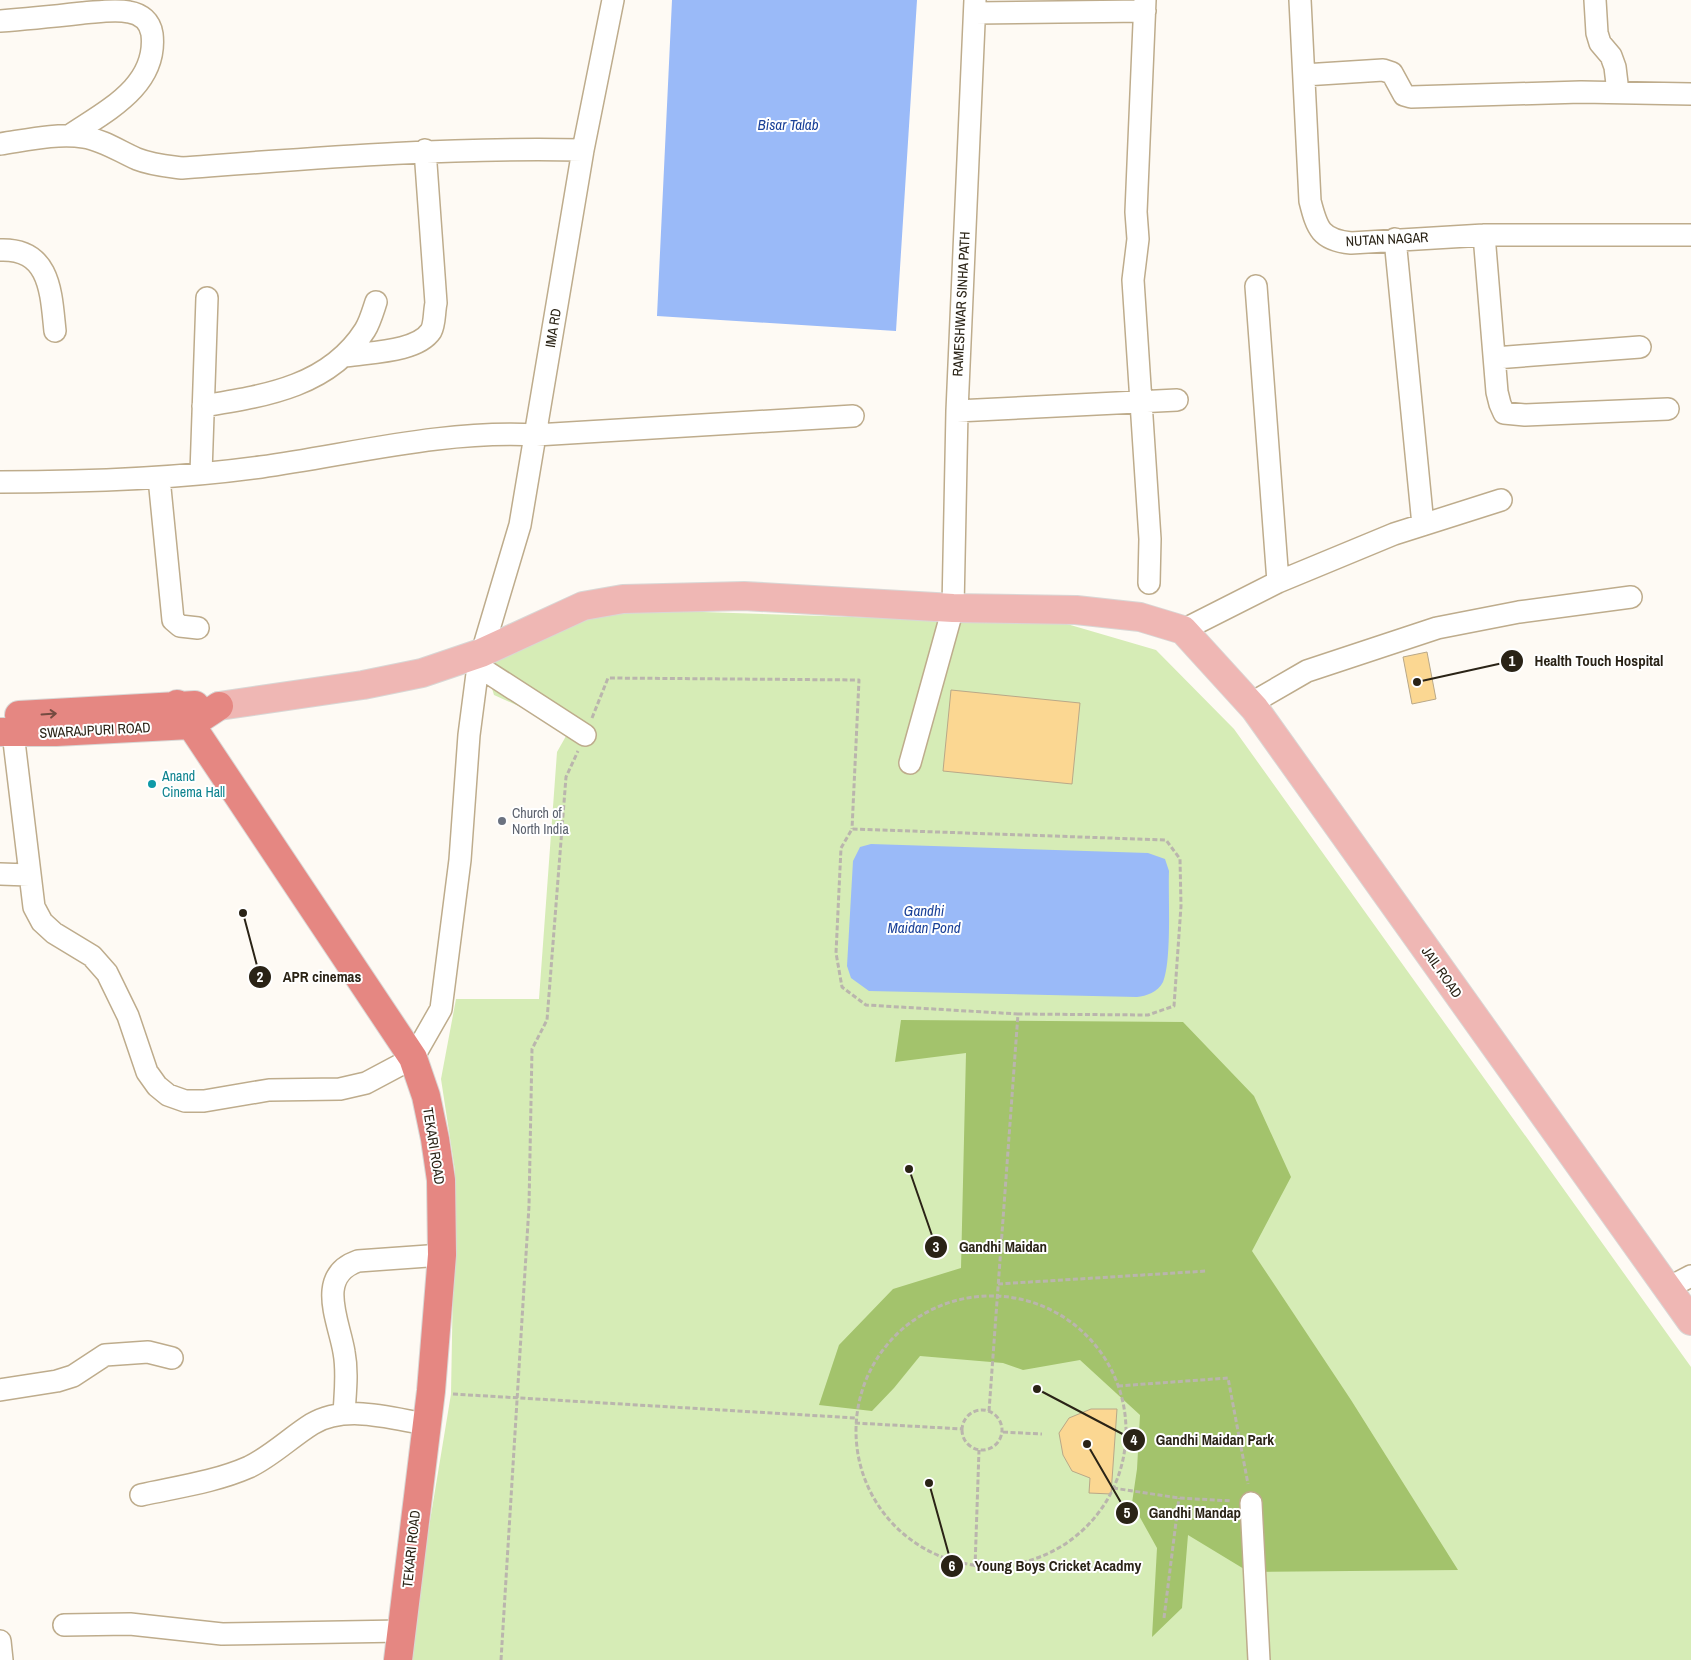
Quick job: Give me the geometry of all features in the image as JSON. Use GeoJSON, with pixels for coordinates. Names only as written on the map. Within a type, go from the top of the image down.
{"type":"FeatureCollection","features":[{"type":"Feature","properties":{"kind":"highway"},"geometry":{"type":"LineString","coordinates":[[183,714],[220,706]]}},
{"type":"Feature","properties":{"kind":"highway","name":"TEKARI ROAD"},"geometry":{"type":"LineString","coordinates":[[183,714],[413,1058],[426,1096],[436,1139],[441,1180],[442,1255],[430,1391],[398,1660]]}},
{"type":"Feature","properties":{"kind":"highway","name":"SWARAJPURI ROAD"},"geometry":{"type":"LineString","coordinates":[[4,726],[56,732],[183,714]]}},
{"type":"Feature","properties":{"kind":"main road"},"geometry":{"type":"LineString","coordinates":[[220,706],[363,685],[479,660],[583,606],[623,599],[744,596],[953,608],[1076,610],[1140,617],[1183,630]]}},
{"type":"Feature","properties":{"kind":"main road","name":"JAIL ROAD"},"geometry":{"type":"LineString","coordinates":[[1183,630],[1250,704],[1679,1282],[1691,1321]]}},
{"type":"Feature","properties":{"kind":"street","name":"IMA RD"},"geometry":{"type":"LineString","coordinates":[[413,1058],[441,1009],[460,860],[469,735],[479,660],[520,525],[583,150],[613,0]]}},
{"type":"Feature","properties":{"kind":"street","name":"NUTAN NAGAR"},"geometry":{"type":"LineString","coordinates":[[1300,0],[1310,201],[1319,228],[1323,234],[1335,241],[1351,243],[1484,235],[1691,235]]}},
{"type":"Feature","properties":{"kind":"street"},"geometry":{"type":"LineString","coordinates":[[1594,0],[1597,33],[1600,43],[1611,56],[1615,67],[1618,92]]}},
{"type":"Feature","properties":{"kind":"street"},"geometry":{"type":"LineString","coordinates":[[975,6],[1145,6],[1136,212],[1138,239],[1133,280],[1150,539],[1149,582]]}},
{"type":"Feature","properties":{"kind":"street","name":"RAMESHWAR SINHA PATH"},"geometry":{"type":"LineString","coordinates":[[910,763],[953,608],[957,411],[975,6]]}},
{"type":"Feature","properties":{"kind":"street"},"geometry":{"type":"LineString","coordinates":[[0,21],[107,11],[129,12],[144,18],[151,27],[153,47],[149,64],[139,83],[127,97],[68,136]]}},
{"type":"Feature","properties":{"kind":"street"},"geometry":{"type":"LineString","coordinates":[[1304,75],[1383,70],[1392,73],[1404,95],[1411,97],[1618,92],[1691,94]]}},
{"type":"Feature","properties":{"kind":"street"},"geometry":{"type":"LineString","coordinates":[[0,144],[68,136],[85,137],[108,144],[137,159],[157,166],[182,168],[425,150],[499,148],[583,150]]}},
{"type":"Feature","properties":{"kind":"street"},"geometry":{"type":"LineString","coordinates":[[346,356],[406,347],[422,342],[432,329],[436,303],[425,150]]}},
{"type":"Feature","properties":{"kind":"street"},"geometry":{"type":"LineString","coordinates":[[1484,235],[1498,398],[1504,412],[1525,415],[1668,409]]}},
{"type":"Feature","properties":{"kind":"street"},"geometry":{"type":"LineString","coordinates":[[1395,239],[1423,525]]}},
{"type":"Feature","properties":{"kind":"street"},"geometry":{"type":"LineString","coordinates":[[0,250],[26,255],[37,261],[44,270],[50,286],[55,331]]}},
{"type":"Feature","properties":{"kind":"street"},"geometry":{"type":"LineString","coordinates":[[1256,286],[1278,582]]}},
{"type":"Feature","properties":{"kind":"street"},"geometry":{"type":"LineString","coordinates":[[201,473],[207,298]]}},
{"type":"Feature","properties":{"kind":"street"},"geometry":{"type":"LineString","coordinates":[[203,406],[261,396],[290,388],[321,374],[346,356],[366,329],[376,302]]}},
{"type":"Feature","properties":{"kind":"street"},"geometry":{"type":"LineString","coordinates":[[1494,358],[1640,347]]}},
{"type":"Feature","properties":{"kind":"street"},"geometry":{"type":"LineString","coordinates":[[957,411],[1177,400]]}},
{"type":"Feature","properties":{"kind":"street"},"geometry":{"type":"LineString","coordinates":[[0,482],[63,482],[159,478],[260,467],[444,437],[498,433],[536,435],[854,416]]}},
{"type":"Feature","properties":{"kind":"street"},"geometry":{"type":"LineString","coordinates":[[159,478],[173,620],[180,626],[198,628]]}},
{"type":"Feature","properties":{"kind":"street"},"geometry":{"type":"LineString","coordinates":[[1183,630],[1278,582],[1394,534],[1501,500]]}},
{"type":"Feature","properties":{"kind":"street"},"geometry":{"type":"LineString","coordinates":[[1250,704],[1307,671],[1437,628],[1519,612],[1631,597]]}},
{"type":"Feature","properties":{"kind":"street"},"geometry":{"type":"LineString","coordinates":[[479,660],[585,735]]}},
{"type":"Feature","properties":{"kind":"street"},"geometry":{"type":"LineString","coordinates":[[4,726],[34,907],[42,922],[54,933],[92,956],[107,974],[128,1016],[147,1072],[168,1095],[185,1102],[204,1101],[269,1090],[340,1089],[366,1083],[413,1058]]}},
{"type":"Feature","properties":{"kind":"street"},"geometry":{"type":"LineString","coordinates":[[0,874],[29,874]]}},
{"type":"Feature","properties":{"kind":"street"},"geometry":{"type":"LineString","coordinates":[[344,1414],[346,1377],[344,1353],[334,1310],[333,1291],[336,1276],[344,1266],[358,1262],[442,1255]]}},
{"type":"Feature","properties":{"kind":"street"},"geometry":{"type":"LineString","coordinates":[[0,1390],[57,1381],[73,1376],[105,1356],[148,1352],[172,1358]]}},
{"type":"Feature","properties":{"kind":"street"},"geometry":{"type":"LineString","coordinates":[[141,1495],[230,1475],[270,1454],[315,1422],[344,1414],[358,1413],[425,1424]]}},
{"type":"Feature","properties":{"kind":"street"},"geometry":{"type":"LineString","coordinates":[[1251,1503],[1259,1660]]}},
{"type":"Feature","properties":{"kind":"street"},"geometry":{"type":"LineString","coordinates":[[64,1625],[130,1624],[222,1634],[402,1631]]}},
{"type":"Feature","properties":{"kind":"street"},"geometry":{"type":"LineString","coordinates":[[0,1641],[2,1660]]}},
{"type":"Feature","properties":{"kind":"path"},"geometry":{"type":"LineString","coordinates":[[501,1660],[529,1206],[532,1049],[547,1020],[566,777],[608,678],[859,680],[852,829],[841,848],[836,953],[842,987],[866,1006],[1018,1014],[1148,1015],[1174,1006],[1181,906],[1180,859],[1166,840],[852,829]]}},
{"type":"Feature","properties":{"kind":"path"},"geometry":{"type":"LineString","coordinates":[[989,1411],[1018,1014]]}},
{"type":"Feature","properties":{"kind":"path"},"geometry":{"type":"LineString","coordinates":[[998,1284],[1207,1271]]}},
{"type":"Feature","properties":{"kind":"path"},"geometry":{"type":"LineString","coordinates":[[998,1296],[1024,1300],[1049,1309],[1071,1323],[1096,1348],[1106,1362],[1118,1386],[1125,1420],[1124,1455],[1114,1488],[1099,1513],[1080,1534],[1057,1550],[1031,1561],[1003,1567],[975,1566],[936,1556],[901,1534],[875,1502],[859,1464],[855,1423],[863,1384],[875,1361],[902,1328],[931,1309],[955,1301],[998,1296]]}},
{"type":"Feature","properties":{"kind":"path"},"geometry":{"type":"LineString","coordinates":[[1114,1488],[1179,1498],[1251,1503],[1228,1378],[1118,1386]]}},
{"type":"Feature","properties":{"kind":"path"},"geometry":{"type":"LineString","coordinates":[[430,1391],[516,1398],[856,1418]]}},
{"type":"Feature","properties":{"kind":"path"},"geometry":{"type":"LineString","coordinates":[[977,1411],[989,1411],[999,1419],[1002,1432],[1001,1438],[992,1448],[979,1450],[965,1440],[963,1429],[967,1418],[971,1414],[977,1411]]}},
{"type":"Feature","properties":{"kind":"path"},"geometry":{"type":"LineString","coordinates":[[855,1423],[963,1429]]}},
{"type":"Feature","properties":{"kind":"path"},"geometry":{"type":"LineString","coordinates":[[1002,1432],[1042,1434]]}},
{"type":"Feature","properties":{"kind":"path"},"geometry":{"type":"LineString","coordinates":[[975,1566],[979,1450]]}},
{"type":"Feature","properties":{"kind":"path"},"geometry":{"type":"LineString","coordinates":[[1164,1618],[1179,1498]]}},
{"type":"Feature","properties":{"kind":"green space"},"geometry":{"type":"Polygon","coordinates":[[[610,609],[1067,624],[1156,650],[1234,729],[1691,1367],[1691,1660],[407,1660],[451,1394],[455,1171],[441,1079],[456,999],[539,999],[557,752],[570,729],[494,695],[481,653],[610,609]]]}},
{"type":"Feature","properties":{"kind":"green space"},"geometry":{"type":"Polygon","coordinates":[[[901,1020],[1183,1022],[1254,1096],[1291,1177],[1252,1251],[1351,1400],[1458,1570],[1249,1572],[1188,1535],[1182,1608],[1152,1637],[1157,1548],[1132,1503],[1137,1469],[1140,1415],[1080,1360],[1023,1370],[1003,1363],[920,1356],[872,1411],[819,1405],[839,1345],[893,1289],[961,1268],[966,1053],[895,1062],[901,1020]]]}},
{"type":"Feature","properties":{"kind":"water","name":"Bisar Talab"},"geometry":{"type":"Polygon","coordinates":[[[672,0],[917,0],[896,331],[657,316],[672,0]]]}},
{"type":"Feature","properties":{"kind":"water","name":"Gandhi Maidan Pond"},"geometry":{"type":"Polygon","coordinates":[[[871,844],[1148,853],[1165,859],[1169,871],[1169,928],[1168,959],[1163,982],[1152,993],[1137,997],[869,991],[851,978],[847,966],[853,861],[860,847],[871,844]]]}},
{"type":"Feature","properties":{"kind":"building"},"geometry":{"type":"Polygon","coordinates":[[[1427,652],[1436,699],[1412,704],[1403,657],[1427,652]]]}},
{"type":"Feature","properties":{"kind":"building"},"geometry":{"type":"Polygon","coordinates":[[[951,690],[1080,703],[1072,784],[943,771],[951,690]]]}},
{"type":"Feature","properties":{"kind":"building"},"geometry":{"type":"Polygon","coordinates":[[[1091,1409],[1117,1409],[1111,1494],[1089,1493],[1090,1478],[1072,1471],[1063,1455],[1059,1433],[1069,1418],[1091,1409]]]}},
{"type":"Feature","properties":{"kind":"place","name":"Health Touch Hospital"},"geometry":{"type":"Point","coordinates":[1417,682]}},
{"type":"Feature","properties":{"kind":"place","name":"Anand Cinema Hall"},"geometry":{"type":"Point","coordinates":[152,784]}},
{"type":"Feature","properties":{"kind":"place","name":"Church of North India"},"geometry":{"type":"Point","coordinates":[502,821]}},
{"type":"Feature","properties":{"kind":"place","name":"APR cinemas"},"geometry":{"type":"Point","coordinates":[243,913]}},
{"type":"Feature","properties":{"kind":"place","name":"Gandhi Maidan"},"geometry":{"type":"Point","coordinates":[909,1169]}},
{"type":"Feature","properties":{"kind":"place","name":"Gandhi Maidan Park"},"geometry":{"type":"Point","coordinates":[1037,1389]}},
{"type":"Feature","properties":{"kind":"place","name":"Gandhi Mandap"},"geometry":{"type":"Point","coordinates":[1087,1444]}},
{"type":"Feature","properties":{"kind":"place","name":"Young Boys Cricket Acadmy"},"geometry":{"type":"Point","coordinates":[929,1483]}}]}
